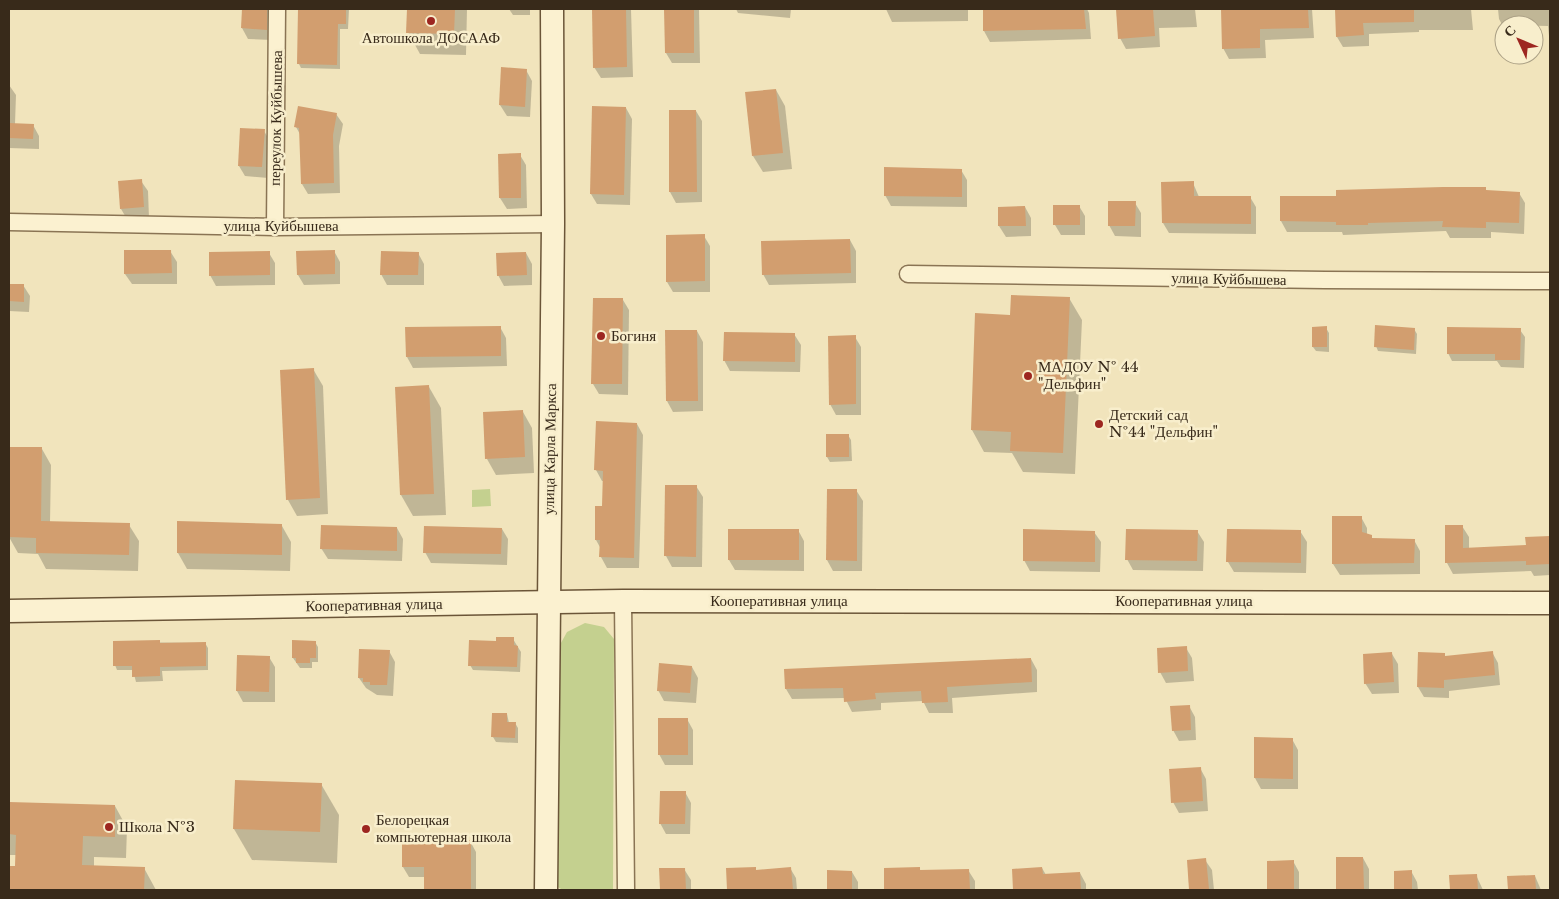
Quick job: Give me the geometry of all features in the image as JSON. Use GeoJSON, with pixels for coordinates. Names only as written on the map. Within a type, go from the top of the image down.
{"type":"FeatureCollection","features":[{"type":"Feature","properties":{"kind":"street","name":"переулок Куйбышева"},"geometry":{"type":"LineString","coordinates":[[275,227],[277,9]]}},
{"type":"Feature","properties":{"kind":"street","name":"улица Карла Маркса"},"geometry":{"type":"LineString","coordinates":[[546,890],[553,224],[552,9]]}},
{"type":"Feature","properties":{"kind":"street","name":"улица Куйбышева"},"geometry":{"type":"LineString","coordinates":[[9,222],[275,227],[553,224]]}},
{"type":"Feature","properties":{"kind":"street","name":"улица Куйбышева"},"geometry":{"type":"LineString","coordinates":[[908,274],[1550,281]]}},
{"type":"Feature","properties":{"kind":"street","name":"Кооперативная улица"},"geometry":{"type":"LineString","coordinates":[[9,612],[623,601],[1550,603]]}},
{"type":"Feature","properties":{"kind":"street"},"geometry":{"type":"LineString","coordinates":[[623,601],[626,890]]}},
{"type":"Feature","properties":{"kind":"green space"},"geometry":{"type":"Polygon","coordinates":[[[490,489],[491,506],[472,507],[472,490],[490,489]]]}},
{"type":"Feature","properties":{"kind":"green space"},"geometry":{"type":"Polygon","coordinates":[[[585,623],[604,627],[614,639],[613,890],[563,890],[554,885],[556,652],[567,632],[585,623]]]}},
{"type":"Feature","properties":{"kind":"building"},"geometry":{"type":"Polygon","coordinates":[[[242,9],[267,9],[267,30],[241,28],[242,9]]]}},
{"type":"Feature","properties":{"kind":"building"},"geometry":{"type":"Polygon","coordinates":[[[298,9],[346,9],[346,24],[338,24],[337,65],[297,64],[298,9]]]}},
{"type":"Feature","properties":{"kind":"building","name":"Автошкола ДОСААФ"},"geometry":{"type":"Polygon","coordinates":[[[407,9],[455,9],[454,34],[406,33],[407,9]]]}},
{"type":"Feature","properties":{"kind":"building"},"geometry":{"type":"Polygon","coordinates":[[[592,9],[626,9],[627,67],[593,68],[592,9]]]}},
{"type":"Feature","properties":{"kind":"building"},"geometry":{"type":"Polygon","coordinates":[[[664,9],[694,9],[694,53],[665,53],[664,9]]]}},
{"type":"Feature","properties":{"kind":"building"},"geometry":{"type":"Polygon","coordinates":[[[983,9],[1084,9],[1086,29],[983,31],[983,9]]]}},
{"type":"Feature","properties":{"kind":"building"},"geometry":{"type":"Polygon","coordinates":[[[1116,9],[1153,9],[1155,36],[1118,39],[1116,9]]]}},
{"type":"Feature","properties":{"kind":"building"},"geometry":{"type":"Polygon","coordinates":[[[1221,9],[1308,9],[1309,28],[1260,29],[1260,48],[1222,49],[1221,9]]]}},
{"type":"Feature","properties":{"kind":"building"},"geometry":{"type":"Polygon","coordinates":[[[1335,9],[1414,9],[1414,22],[1363,23],[1364,35],[1336,37],[1335,9]]]}},
{"type":"Feature","properties":{"kind":"building"},"geometry":{"type":"Polygon","coordinates":[[[501,67],[527,69],[525,107],[499,105],[501,67]]]}},
{"type":"Feature","properties":{"kind":"building"},"geometry":{"type":"Polygon","coordinates":[[[776,89],[783,153],[752,156],[745,92],[776,89]]]}},
{"type":"Feature","properties":{"kind":"building"},"geometry":{"type":"Polygon","coordinates":[[[298,106],[337,113],[333,135],[334,183],[301,184],[299,128],[294,127],[298,106]]]}},
{"type":"Feature","properties":{"kind":"building"},"geometry":{"type":"Polygon","coordinates":[[[592,106],[626,107],[624,195],[590,194],[592,106]]]}},
{"type":"Feature","properties":{"kind":"building"},"geometry":{"type":"Polygon","coordinates":[[[669,110],[696,110],[697,192],[669,192],[669,110]]]}},
{"type":"Feature","properties":{"kind":"building"},"geometry":{"type":"Polygon","coordinates":[[[9,123],[34,124],[33,139],[9,138],[9,123]]]}},
{"type":"Feature","properties":{"kind":"building"},"geometry":{"type":"Polygon","coordinates":[[[240,128],[265,129],[262,167],[238,166],[240,128]]]}},
{"type":"Feature","properties":{"kind":"building"},"geometry":{"type":"Polygon","coordinates":[[[521,153],[521,198],[499,198],[498,154],[521,153]]]}},
{"type":"Feature","properties":{"kind":"building"},"geometry":{"type":"Polygon","coordinates":[[[884,167],[962,169],[962,197],[884,196],[884,167]]]}},
{"type":"Feature","properties":{"kind":"building"},"geometry":{"type":"Polygon","coordinates":[[[142,179],[144,207],[120,209],[118,181],[142,179]]]}},
{"type":"Feature","properties":{"kind":"building"},"geometry":{"type":"Polygon","coordinates":[[[1194,181],[1194,196],[1251,196],[1251,224],[1162,223],[1161,182],[1194,181]]]}},
{"type":"Feature","properties":{"kind":"building"},"geometry":{"type":"Polygon","coordinates":[[[1486,187],[1486,190],[1520,192],[1519,223],[1486,222],[1486,228],[1442,227],[1443,221],[1336,225],[1336,222],[1280,221],[1280,196],[1336,196],[1336,190],[1486,187]]]}},
{"type":"Feature","properties":{"kind":"building"},"geometry":{"type":"Polygon","coordinates":[[[1108,201],[1136,201],[1135,226],[1108,226],[1108,201]]]}},
{"type":"Feature","properties":{"kind":"building"},"geometry":{"type":"Polygon","coordinates":[[[1053,205],[1080,205],[1080,225],[1053,225],[1053,205]]]}},
{"type":"Feature","properties":{"kind":"building"},"geometry":{"type":"Polygon","coordinates":[[[1025,206],[1026,226],[998,226],[998,207],[1025,206]]]}},
{"type":"Feature","properties":{"kind":"building"},"geometry":{"type":"Polygon","coordinates":[[[705,234],[705,281],[666,282],[666,235],[705,234]]]}},
{"type":"Feature","properties":{"kind":"building"},"geometry":{"type":"Polygon","coordinates":[[[850,239],[851,273],[762,275],[761,241],[850,239]]]}},
{"type":"Feature","properties":{"kind":"building"},"geometry":{"type":"Polygon","coordinates":[[[124,250],[171,250],[172,273],[124,274],[124,250]]]}},
{"type":"Feature","properties":{"kind":"building"},"geometry":{"type":"Polygon","coordinates":[[[335,250],[335,274],[297,275],[296,251],[335,250]]]}},
{"type":"Feature","properties":{"kind":"building"},"geometry":{"type":"Polygon","coordinates":[[[270,251],[270,275],[209,276],[209,252],[270,251]]]}},
{"type":"Feature","properties":{"kind":"building"},"geometry":{"type":"Polygon","coordinates":[[[381,251],[419,252],[418,275],[380,275],[381,251]]]}},
{"type":"Feature","properties":{"kind":"building"},"geometry":{"type":"Polygon","coordinates":[[[526,252],[527,275],[497,276],[496,253],[526,252]]]}},
{"type":"Feature","properties":{"kind":"building"},"geometry":{"type":"Polygon","coordinates":[[[9,284],[24,284],[24,302],[9,301],[9,284]]]}},
{"type":"Feature","properties":{"kind":"building","name":"МАДОУ № 44 \"Дельфин\""},"geometry":{"type":"Polygon","coordinates":[[[1011,295],[1070,297],[1063,453],[1010,451],[1011,432],[971,430],[975,313],[1010,315],[1011,295]]]}},
{"type":"Feature","properties":{"kind":"building"},"geometry":{"type":"Polygon","coordinates":[[[593,298],[623,298],[622,384],[591,384],[593,298]]]}},
{"type":"Feature","properties":{"kind":"building"},"geometry":{"type":"Polygon","coordinates":[[[1375,325],[1415,328],[1414,350],[1374,347],[1375,325]]]}},
{"type":"Feature","properties":{"kind":"building"},"geometry":{"type":"Polygon","coordinates":[[[501,326],[501,356],[406,357],[405,327],[501,326]]]}},
{"type":"Feature","properties":{"kind":"building"},"geometry":{"type":"Polygon","coordinates":[[[1327,326],[1327,347],[1312,347],[1312,327],[1327,326]]]}},
{"type":"Feature","properties":{"kind":"building"},"geometry":{"type":"Polygon","coordinates":[[[1447,327],[1521,328],[1520,360],[1495,360],[1495,354],[1447,354],[1447,327]]]}},
{"type":"Feature","properties":{"kind":"building"},"geometry":{"type":"Polygon","coordinates":[[[665,330],[697,330],[698,401],[666,401],[665,330]]]}},
{"type":"Feature","properties":{"kind":"building"},"geometry":{"type":"Polygon","coordinates":[[[724,332],[795,333],[795,362],[723,361],[724,332]]]}},
{"type":"Feature","properties":{"kind":"building"},"geometry":{"type":"Polygon","coordinates":[[[856,335],[856,404],[829,405],[828,336],[856,335]]]}},
{"type":"Feature","properties":{"kind":"building"},"geometry":{"type":"Polygon","coordinates":[[[314,368],[320,498],[286,500],[280,370],[314,368]]]}},
{"type":"Feature","properties":{"kind":"building"},"geometry":{"type":"Polygon","coordinates":[[[429,385],[434,494],[400,495],[395,387],[429,385]]]}},
{"type":"Feature","properties":{"kind":"building"},"geometry":{"type":"Polygon","coordinates":[[[523,410],[525,457],[485,459],[483,412],[523,410]]]}},
{"type":"Feature","properties":{"kind":"building"},"geometry":{"type":"Polygon","coordinates":[[[596,421],[637,423],[634,558],[599,557],[600,540],[595,540],[595,506],[602,506],[603,471],[594,470],[596,421]]]}},
{"type":"Feature","properties":{"kind":"building"},"geometry":{"type":"Polygon","coordinates":[[[826,434],[849,434],[849,457],[826,457],[826,434]]]}},
{"type":"Feature","properties":{"kind":"building"},"geometry":{"type":"Polygon","coordinates":[[[10,447],[42,447],[41,521],[130,523],[129,555],[36,553],[36,538],[9,537],[10,447]]]}},
{"type":"Feature","properties":{"kind":"building"},"geometry":{"type":"Polygon","coordinates":[[[665,485],[697,485],[696,557],[664,556],[665,485]]]}},
{"type":"Feature","properties":{"kind":"building"},"geometry":{"type":"Polygon","coordinates":[[[827,489],[857,489],[857,561],[826,560],[827,489]]]}},
{"type":"Feature","properties":{"kind":"building"},"geometry":{"type":"Polygon","coordinates":[[[1332,516],[1362,516],[1362,532],[1372,535],[1372,538],[1415,539],[1414,563],[1332,564],[1332,516]]]}},
{"type":"Feature","properties":{"kind":"building"},"geometry":{"type":"Polygon","coordinates":[[[177,521],[282,524],[282,555],[177,553],[177,521]]]}},
{"type":"Feature","properties":{"kind":"building"},"geometry":{"type":"Polygon","coordinates":[[[321,525],[397,527],[397,551],[320,549],[321,525]]]}},
{"type":"Feature","properties":{"kind":"building"},"geometry":{"type":"Polygon","coordinates":[[[1445,525],[1463,525],[1463,548],[1526,545],[1525,537],[1550,536],[1550,564],[1526,565],[1526,561],[1445,563],[1445,525]]]}},
{"type":"Feature","properties":{"kind":"building"},"geometry":{"type":"Polygon","coordinates":[[[424,526],[502,528],[501,554],[423,553],[424,526]]]}},
{"type":"Feature","properties":{"kind":"building"},"geometry":{"type":"Polygon","coordinates":[[[728,529],[799,529],[799,560],[728,560],[728,529]]]}},
{"type":"Feature","properties":{"kind":"building"},"geometry":{"type":"Polygon","coordinates":[[[1023,529],[1095,531],[1095,562],[1023,561],[1023,529]]]}},
{"type":"Feature","properties":{"kind":"building"},"geometry":{"type":"Polygon","coordinates":[[[1126,529],[1198,530],[1197,561],[1125,560],[1126,529]]]}},
{"type":"Feature","properties":{"kind":"building"},"geometry":{"type":"Polygon","coordinates":[[[1227,529],[1301,530],[1301,563],[1226,562],[1227,529]]]}},
{"type":"Feature","properties":{"kind":"building"},"geometry":{"type":"Polygon","coordinates":[[[496,637],[514,637],[514,645],[518,646],[517,667],[468,666],[469,640],[496,641],[496,637]]]}},
{"type":"Feature","properties":{"kind":"building"},"geometry":{"type":"Polygon","coordinates":[[[160,640],[160,643],[206,642],[206,666],[160,667],[160,676],[132,677],[132,666],[113,666],[113,641],[160,640]]]}},
{"type":"Feature","properties":{"kind":"building"},"geometry":{"type":"Polygon","coordinates":[[[292,640],[316,641],[316,658],[310,658],[310,663],[296,663],[296,658],[292,658],[292,640]]]}},
{"type":"Feature","properties":{"kind":"building"},"geometry":{"type":"Polygon","coordinates":[[[1187,646],[1188,671],[1158,673],[1157,648],[1187,646]]]}},
{"type":"Feature","properties":{"kind":"building"},"geometry":{"type":"Polygon","coordinates":[[[359,649],[390,650],[387,685],[370,685],[370,682],[363,682],[363,678],[358,678],[359,649]]]}},
{"type":"Feature","properties":{"kind":"building"},"geometry":{"type":"Polygon","coordinates":[[[1493,651],[1495,675],[1444,680],[1444,688],[1417,687],[1418,652],[1445,653],[1445,656],[1493,651]]]}},
{"type":"Feature","properties":{"kind":"building"},"geometry":{"type":"Polygon","coordinates":[[[1392,652],[1394,682],[1364,684],[1363,654],[1392,652]]]}},
{"type":"Feature","properties":{"kind":"building"},"geometry":{"type":"Polygon","coordinates":[[[237,655],[270,656],[269,692],[236,691],[237,655]]]}},
{"type":"Feature","properties":{"kind":"building"},"geometry":{"type":"Polygon","coordinates":[[[1031,658],[1032,682],[947,687],[948,702],[922,703],[921,691],[875,693],[876,699],[844,702],[843,688],[785,689],[784,669],[1031,658]]]}},
{"type":"Feature","properties":{"kind":"building"},"geometry":{"type":"Polygon","coordinates":[[[659,663],[692,666],[690,693],[657,691],[659,663]]]}},
{"type":"Feature","properties":{"kind":"building"},"geometry":{"type":"Polygon","coordinates":[[[1190,705],[1191,730],[1172,731],[1170,706],[1190,705]]]}},
{"type":"Feature","properties":{"kind":"building"},"geometry":{"type":"Polygon","coordinates":[[[492,713],[507,713],[507,722],[516,722],[515,738],[491,737],[492,713]]]}},
{"type":"Feature","properties":{"kind":"building"},"geometry":{"type":"Polygon","coordinates":[[[658,718],[688,718],[688,755],[658,755],[658,718]]]}},
{"type":"Feature","properties":{"kind":"building"},"geometry":{"type":"Polygon","coordinates":[[[1254,737],[1293,738],[1293,779],[1254,778],[1254,737]]]}},
{"type":"Feature","properties":{"kind":"building"},"geometry":{"type":"Polygon","coordinates":[[[1201,767],[1203,801],[1171,803],[1169,769],[1201,767]]]}},
{"type":"Feature","properties":{"kind":"building"},"geometry":{"type":"Polygon","coordinates":[[[235,780],[322,783],[320,832],[233,829],[235,780]]]}},
{"type":"Feature","properties":{"kind":"building"},"geometry":{"type":"Polygon","coordinates":[[[660,791],[686,791],[685,824],[659,824],[660,791]]]}},
{"type":"Feature","properties":{"kind":"building"},"geometry":{"type":"Polygon","coordinates":[[[9,802],[115,805],[115,837],[83,836],[82,865],[145,867],[144,890],[9,890],[9,866],[15,866],[16,835],[9,834],[9,802]]]}},
{"type":"Feature","properties":{"kind":"building"},"geometry":{"type":"Polygon","coordinates":[[[402,840],[471,840],[471,890],[424,890],[424,867],[402,867],[402,840]]]}},
{"type":"Feature","properties":{"kind":"building"},"geometry":{"type":"Polygon","coordinates":[[[1336,857],[1363,857],[1364,890],[1336,890],[1336,857]]]}},
{"type":"Feature","properties":{"kind":"building"},"geometry":{"type":"Polygon","coordinates":[[[1206,858],[1209,889],[1189,890],[1187,860],[1206,858]]]}},
{"type":"Feature","properties":{"kind":"building"},"geometry":{"type":"Polygon","coordinates":[[[1294,860],[1294,890],[1267,890],[1267,861],[1294,860]]]}},
{"type":"Feature","properties":{"kind":"building"},"geometry":{"type":"Polygon","coordinates":[[[756,867],[756,870],[791,867],[793,890],[727,890],[726,868],[756,867]]]}},
{"type":"Feature","properties":{"kind":"building"},"geometry":{"type":"Polygon","coordinates":[[[920,867],[920,870],[969,869],[970,890],[884,890],[884,868],[920,867]]]}},
{"type":"Feature","properties":{"kind":"building"},"geometry":{"type":"Polygon","coordinates":[[[1042,867],[1043,874],[1080,872],[1081,890],[1013,890],[1012,869],[1042,867]]]}},
{"type":"Feature","properties":{"kind":"building"},"geometry":{"type":"Polygon","coordinates":[[[659,868],[685,868],[686,890],[660,890],[659,868]]]}},
{"type":"Feature","properties":{"kind":"building"},"geometry":{"type":"Polygon","coordinates":[[[827,870],[852,871],[852,890],[827,890],[827,870]]]}},
{"type":"Feature","properties":{"kind":"building"},"geometry":{"type":"Polygon","coordinates":[[[1412,870],[1412,890],[1394,890],[1394,871],[1412,870]]]}},
{"type":"Feature","properties":{"kind":"building"},"geometry":{"type":"Polygon","coordinates":[[[1477,874],[1478,890],[1450,890],[1449,875],[1477,874]]]}},
{"type":"Feature","properties":{"kind":"building"},"geometry":{"type":"Polygon","coordinates":[[[1535,875],[1536,890],[1508,890],[1507,876],[1535,875]]]}},
{"type":"Feature","properties":{"kind":"place","name":"Автошкола ДОСААФ"},"geometry":{"type":"Point","coordinates":[431,21]}},
{"type":"Feature","properties":{"kind":"place","name":"Богиня"},"geometry":{"type":"Point","coordinates":[601,336]}},
{"type":"Feature","properties":{"kind":"place","name":"МАДОУ № 44 \"Дельфин\""},"geometry":{"type":"Point","coordinates":[1028,376]}},
{"type":"Feature","properties":{"kind":"place","name":"Детский сад №44 \"Дельфин\""},"geometry":{"type":"Point","coordinates":[1099,424]}},
{"type":"Feature","properties":{"kind":"place","name":"Школа №3"},"geometry":{"type":"Point","coordinates":[109,827]}},
{"type":"Feature","properties":{"kind":"place","name":"Белорецкая компьютерная школа"},"geometry":{"type":"Point","coordinates":[366,829]}}]}
